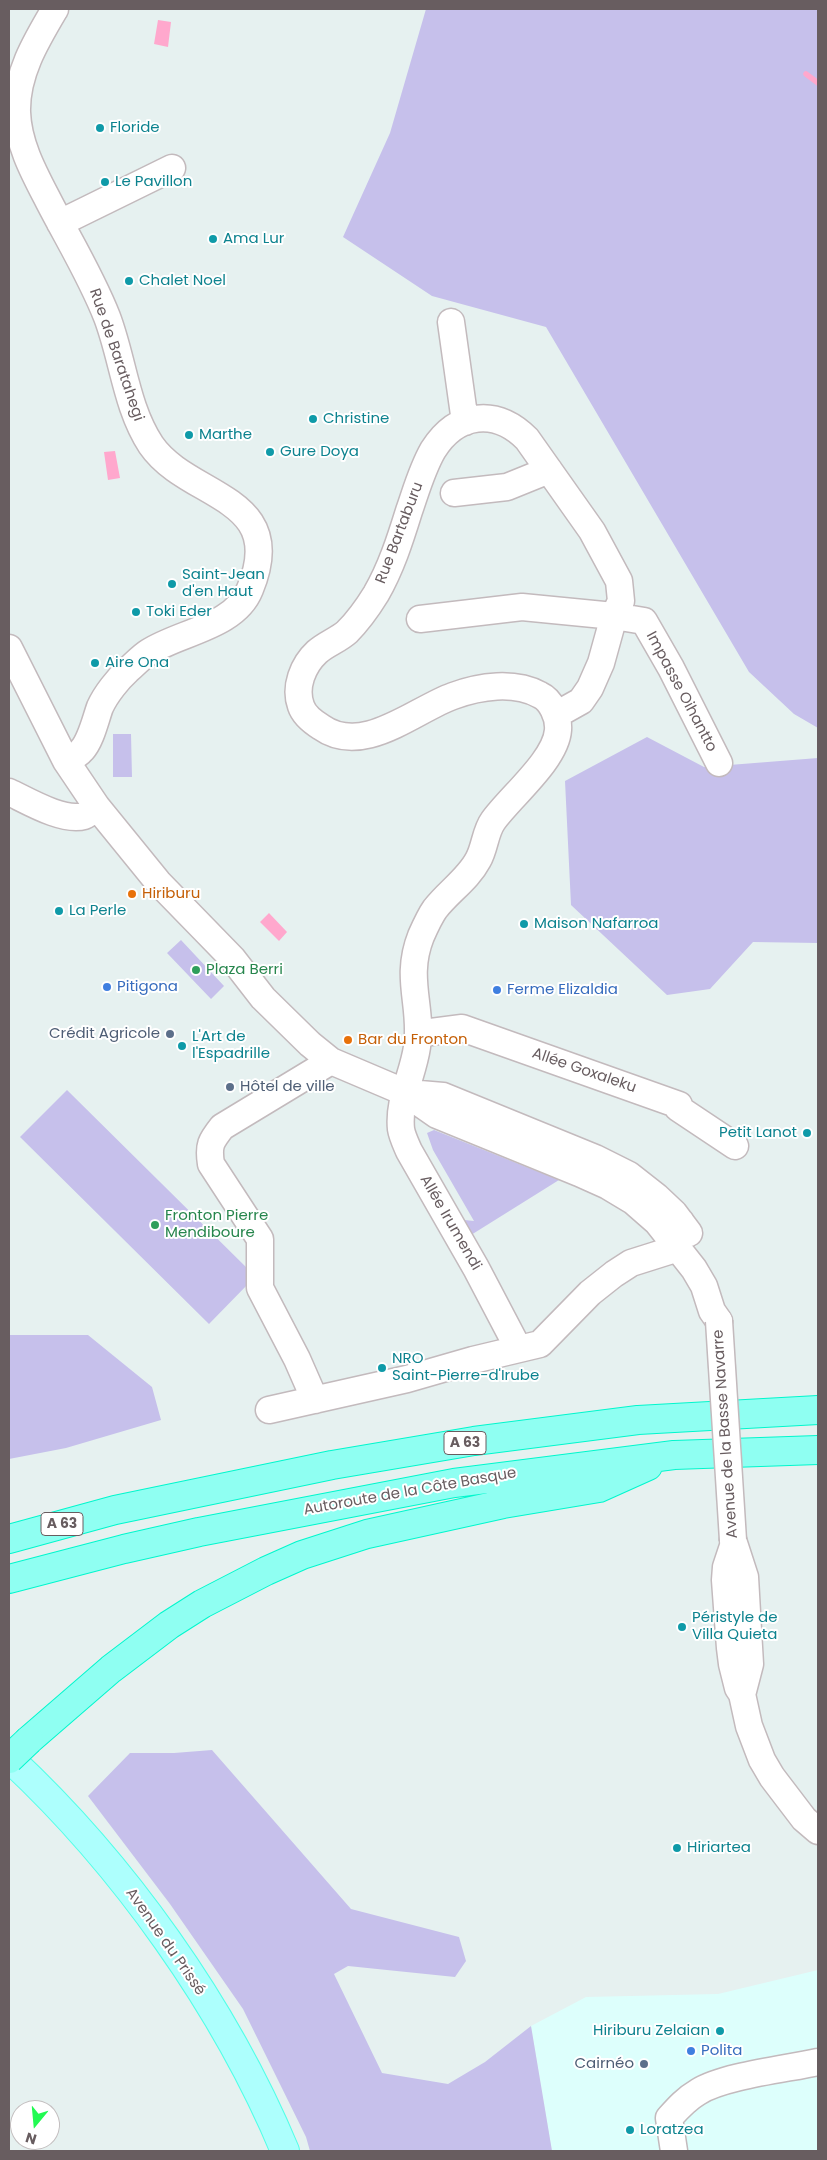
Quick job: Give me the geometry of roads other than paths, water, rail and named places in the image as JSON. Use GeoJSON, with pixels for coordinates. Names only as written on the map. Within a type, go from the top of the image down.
{"type":"FeatureCollection","features":[{"type":"Feature","properties":{"kind":"highway","name":"A 63"},"geometry":{"type":"LineString","coordinates":[[9,1539],[116,1510],[332,1465],[474,1441],[638,1420],[818,1410]]}},
{"type":"Feature","properties":{"kind":"highway","name":"Autoroute de la Côte Basque"},"geometry":{"type":"LineString","coordinates":[[9,1578],[170,1538],[379,1496],[548,1470],[674,1454],[818,1450]]}},
{"type":"Feature","properties":{"kind":"highway"},"geometry":{"type":"LineString","coordinates":[[9,1758],[111,1669],[169,1625],[202,1604],[266,1570],[302,1555],[367,1534],[484,1508],[599,1488],[674,1454]]}},
{"type":"Feature","properties":{"kind":"main road","name":"Avenue du Prissé"},"geometry":{"type":"LineString","coordinates":[[9,1758],[91,1843],[139,1904],[198,1987],[231,2041],[285,2151]]}},
{"type":"Feature","properties":{"kind":"street","name":"Rue de Baratahegi"},"geometry":{"type":"LineString","coordinates":[[55,9],[36,43],[21,80],[17,98],[16,156],[60,223],[94,287],[107,317],[131,402],[144,434],[159,454],[177,470],[233,503],[243,512],[251,522],[258,548],[258,564],[249,592],[243,601],[232,612],[208,626],[149,652],[127,671],[101,705],[81,752],[66,761]]}},
{"type":"Feature","properties":{"kind":"street"},"geometry":{"type":"LineString","coordinates":[[60,223],[172,168]]}},
{"type":"Feature","properties":{"kind":"street"},"geometry":{"type":"LineString","coordinates":[[451,322],[465,422]]}},
{"type":"Feature","properties":{"kind":"street","name":"Rue Bartaburu"},"geometry":{"type":"LineString","coordinates":[[474,418],[489,418],[516,428],[527,439],[592,531],[619,581],[621,601],[614,616],[602,663],[590,688],[581,701],[556,714],[546,698],[528,689],[506,686],[452,696],[393,726],[362,736],[343,736],[328,732],[310,720],[301,707],[299,694],[303,671],[318,651],[345,634],[375,596],[388,570],[418,485],[433,450],[453,428],[465,422],[474,418]]}},
{"type":"Feature","properties":{"kind":"street"},"geometry":{"type":"LineString","coordinates":[[454,493],[507,487],[549,470]]}},
{"type":"Feature","properties":{"kind":"street"},"geometry":{"type":"LineString","coordinates":[[420,619],[522,607],[614,616]]}},
{"type":"Feature","properties":{"kind":"street","name":"Impasse Oihantto"},"geometry":{"type":"LineString","coordinates":[[614,616],[644,621],[671,668],[718,763]]}},
{"type":"Feature","properties":{"kind":"street","name":"Avenue de la Basse Navarre"},"geometry":{"type":"LineString","coordinates":[[9,648],[66,761],[97,807],[158,882],[232,958],[263,998],[310,1044],[331,1061],[404,1092],[443,1096],[595,1158],[629,1175],[657,1197],[678,1234],[698,1246],[716,1310],[733,1560],[744,1577],[750,1664],[742,1694],[749,1726],[762,1760],[784,1796],[804,1819],[818,1831]]}},
{"type":"Feature","properties":{"kind":"street"},"geometry":{"type":"LineString","coordinates":[[404,1092],[417,1049],[418,1029],[413,984],[414,960],[422,935],[434,910],[471,871],[478,860],[491,823],[541,764],[552,748],[558,730],[556,714]]}},
{"type":"Feature","properties":{"kind":"street"},"geometry":{"type":"LineString","coordinates":[[9,792],[54,812],[77,817],[86,815],[97,807]]}},
{"type":"Feature","properties":{"kind":"street","name":"Allée Goxaleku"},"geometry":{"type":"LineString","coordinates":[[418,1029],[431,1032],[462,1028],[679,1105],[678,1108],[735,1146]]}},
{"type":"Feature","properties":{"kind":"street"},"geometry":{"type":"LineString","coordinates":[[315,1400],[260,1288],[260,1239],[211,1164],[208,1151],[211,1141],[222,1127],[331,1061]]}},
{"type":"Feature","properties":{"kind":"street","name":"Allée Irumendi"},"geometry":{"type":"LineString","coordinates":[[404,1092],[401,1131],[409,1151],[476,1268],[518,1348]]}},
{"type":"Feature","properties":{"kind":"street"},"geometry":{"type":"LineString","coordinates":[[269,1410],[407,1379],[518,1348],[540,1344],[590,1293],[630,1263],[669,1251],[678,1234]]}},
{"type":"Feature","properties":{"kind":"street"},"geometry":{"type":"LineString","coordinates":[[674,2151],[669,2118],[681,2105],[699,2091],[724,2082],[818,2062]]}},
{"type":"Feature","properties":{"kind":"waterway"},"geometry":{"type":"LineString","coordinates":[[806,74],[818,83]]}},
{"type":"Feature","properties":{"kind":"place","name":"Floride"},"geometry":{"type":"Point","coordinates":[100,128]}},
{"type":"Feature","properties":{"kind":"place","name":"Le Pavillon"},"geometry":{"type":"Point","coordinates":[105,182]}},
{"type":"Feature","properties":{"kind":"place","name":"Ama Lur"},"geometry":{"type":"Point","coordinates":[213,239]}},
{"type":"Feature","properties":{"kind":"place","name":"Chalet Noel"},"geometry":{"type":"Point","coordinates":[129,281]}},
{"type":"Feature","properties":{"kind":"place","name":"Christine"},"geometry":{"type":"Point","coordinates":[313,419]}},
{"type":"Feature","properties":{"kind":"place","name":"Marthe"},"geometry":{"type":"Point","coordinates":[189,435]}},
{"type":"Feature","properties":{"kind":"place","name":"Gure Doya"},"geometry":{"type":"Point","coordinates":[270,452]}},
{"type":"Feature","properties":{"kind":"place","name":"Saint-Jean d'en Haut"},"geometry":{"type":"Point","coordinates":[172,584]}},
{"type":"Feature","properties":{"kind":"place","name":"Toki Eder"},"geometry":{"type":"Point","coordinates":[136,612]}},
{"type":"Feature","properties":{"kind":"place","name":"Aire Ona"},"geometry":{"type":"Point","coordinates":[95,663]}},
{"type":"Feature","properties":{"kind":"place","name":"Hiriburu"},"geometry":{"type":"Point","coordinates":[132,894]}},
{"type":"Feature","properties":{"kind":"place","name":"La Perle"},"geometry":{"type":"Point","coordinates":[59,911]}},
{"type":"Feature","properties":{"kind":"place","name":"Maison Nafarroa"},"geometry":{"type":"Point","coordinates":[524,924]}},
{"type":"Feature","properties":{"kind":"place","name":"Plaza Berri"},"geometry":{"type":"Point","coordinates":[196,970]}},
{"type":"Feature","properties":{"kind":"place","name":"Pitigona"},"geometry":{"type":"Point","coordinates":[107,987]}},
{"type":"Feature","properties":{"kind":"place","name":"Ferme Elizaldia"},"geometry":{"type":"Point","coordinates":[497,990]}},
{"type":"Feature","properties":{"kind":"place","name":"Crédit Agricole"},"geometry":{"type":"Point","coordinates":[170,1034]}},
{"type":"Feature","properties":{"kind":"place","name":"Bar du Fronton"},"geometry":{"type":"Point","coordinates":[348,1040]}},
{"type":"Feature","properties":{"kind":"place","name":"L'Art de l'Espadrille"},"geometry":{"type":"Point","coordinates":[182,1046]}},
{"type":"Feature","properties":{"kind":"place","name":"Hôtel de ville"},"geometry":{"type":"Point","coordinates":[230,1087]}},
{"type":"Feature","properties":{"kind":"place","name":"Petit Lanot"},"geometry":{"type":"Point","coordinates":[807,1133]}},
{"type":"Feature","properties":{"kind":"place","name":"Fronton Pierre Mendiboure"},"geometry":{"type":"Point","coordinates":[155,1225]}},
{"type":"Feature","properties":{"kind":"place","name":"NRO Saint-Pierre-d'Irube"},"geometry":{"type":"Point","coordinates":[382,1368]}},
{"type":"Feature","properties":{"kind":"place","name":"Péristyle de Villa Quieta"},"geometry":{"type":"Point","coordinates":[682,1627]}},
{"type":"Feature","properties":{"kind":"place","name":"Hiriartea"},"geometry":{"type":"Point","coordinates":[677,1848]}},
{"type":"Feature","properties":{"kind":"place","name":"Hiriburu Zelaian"},"geometry":{"type":"Point","coordinates":[720,2031]}},
{"type":"Feature","properties":{"kind":"place","name":"Polita"},"geometry":{"type":"Point","coordinates":[691,2051]}},
{"type":"Feature","properties":{"kind":"place","name":"Cairnéo"},"geometry":{"type":"Point","coordinates":[644,2064]}},
{"type":"Feature","properties":{"kind":"place","name":"Loratzea"},"geometry":{"type":"Point","coordinates":[630,2130]}}]}
